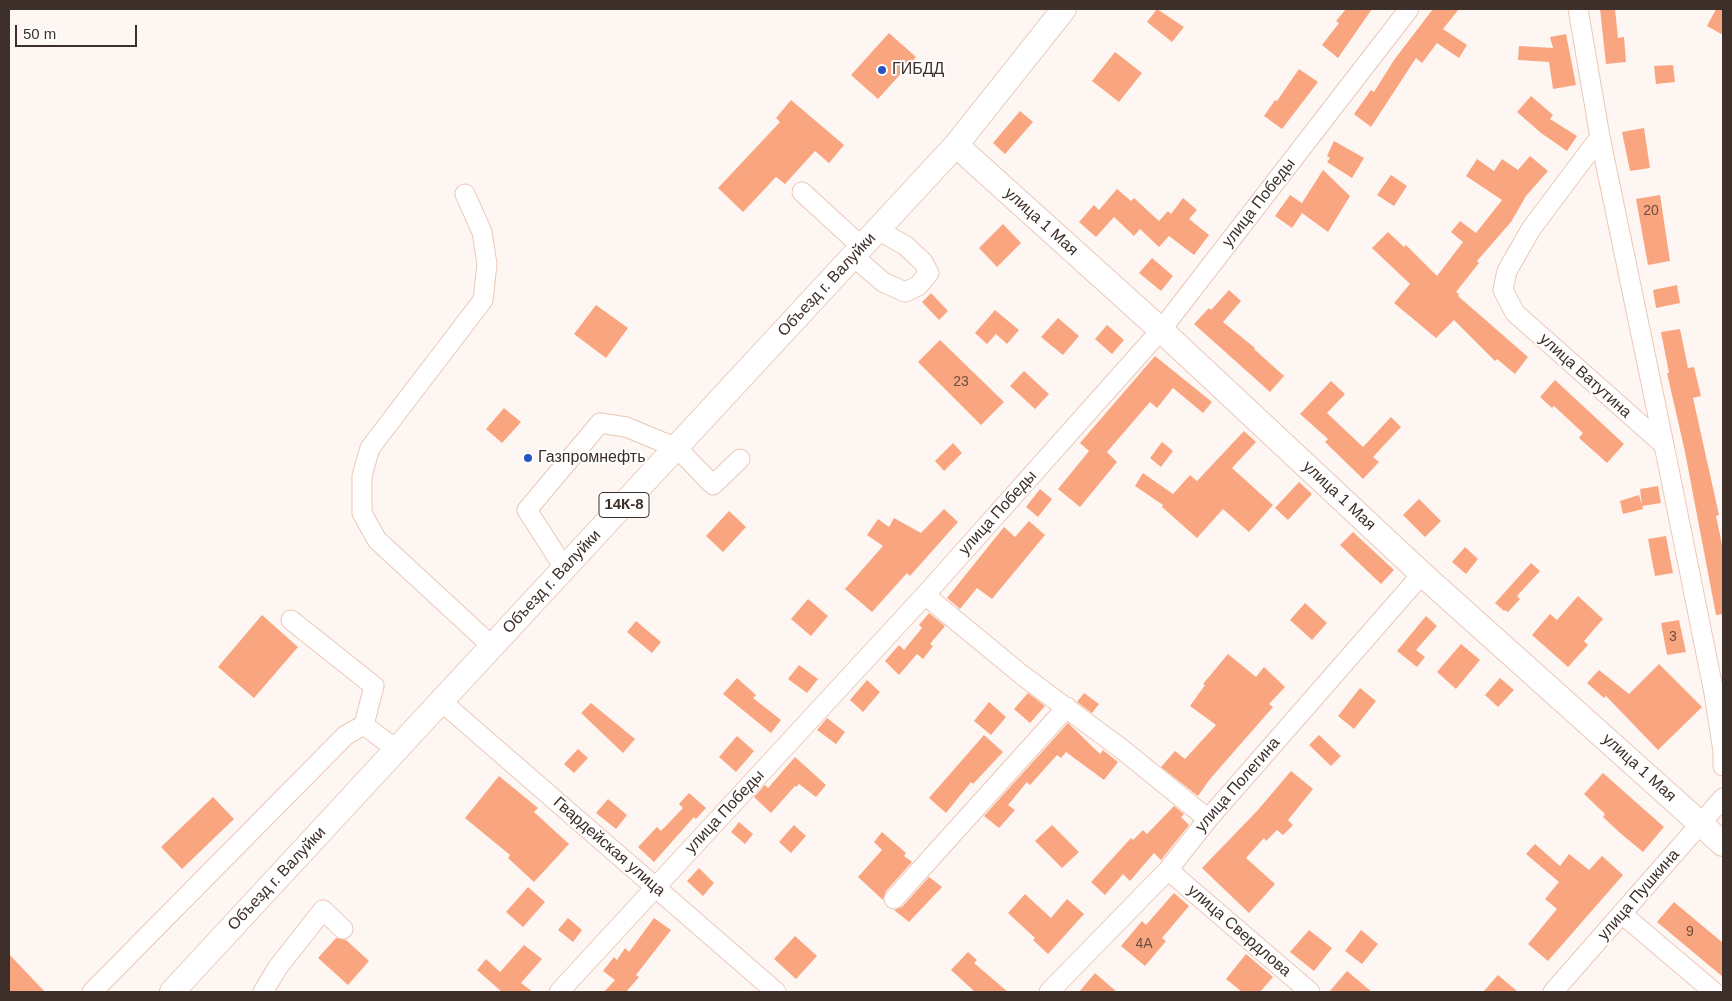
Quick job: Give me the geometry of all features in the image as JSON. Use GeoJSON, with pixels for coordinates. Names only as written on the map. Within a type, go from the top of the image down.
{"type":"FeatureCollection","features":[{"type":"Feature","properties":{"kind":"main road","name":"Объезд г. Валуйки"},"geometry":{"type":"LineString","coordinates":[[172,992],[956,145],[1064,9]]}},
{"type":"Feature","properties":{"kind":"main road","name":"улица 1 Мая"},"geometry":{"type":"LineString","coordinates":[[956,145],[1161,330],[1422,574],[1723,844]]}},
{"type":"Feature","properties":{"kind":"street","name":"улица Победы"},"geometry":{"type":"LineString","coordinates":[[559,992],[925,595],[1161,330],[1409,9]]}},
{"type":"Feature","properties":{"kind":"street"},"geometry":{"type":"LineString","coordinates":[[1578,9],[1600,137],[1714,693],[1723,766]]}},
{"type":"Feature","properties":{"kind":"street","name":"улица Ватутина"},"geometry":{"type":"LineString","coordinates":[[1600,137],[1531,229],[1507,271],[1503,290],[1515,314],[1664,445]]}},
{"type":"Feature","properties":{"kind":"street"},"geometry":{"type":"LineString","coordinates":[[802,192],[884,282],[905,292],[918,286],[929,273],[923,262],[906,246],[878,230]]}},
{"type":"Feature","properties":{"kind":"street"},"geometry":{"type":"LineString","coordinates":[[465,194],[482,232],[486,264],[483,300],[370,448],[362,476],[362,513],[378,540],[493,647]]}},
{"type":"Feature","properties":{"kind":"street"},"geometry":{"type":"LineString","coordinates":[[565,569],[527,510],[600,423],[626,427],[677,448],[713,485],[740,459]]}},
{"type":"Feature","properties":{"kind":"street","name":"улица Полегина"},"geometry":{"type":"LineString","coordinates":[[1049,992],[1168,870],[1208,819],[1422,574]]}},
{"type":"Feature","properties":{"kind":"street"},"geometry":{"type":"LineString","coordinates":[[925,595],[1022,674],[1124,750],[1208,819]]}},
{"type":"Feature","properties":{"kind":"street"},"geometry":{"type":"LineString","coordinates":[[92,992],[346,735],[364,725],[374,686],[291,620]]}},
{"type":"Feature","properties":{"kind":"street","name":"Гвардейская улица"},"geometry":{"type":"LineString","coordinates":[[442,702],[776,992]]}},
{"type":"Feature","properties":{"kind":"street"},"geometry":{"type":"LineString","coordinates":[[894,899],[1067,707]]}},
{"type":"Feature","properties":{"kind":"street"},"geometry":{"type":"LineString","coordinates":[[364,725],[397,750]]}},
{"type":"Feature","properties":{"kind":"street","name":"улица Пушкина"},"geometry":{"type":"LineString","coordinates":[[1553,992],[1723,798]]}},
{"type":"Feature","properties":{"kind":"street","name":"улица Свердлова"},"geometry":{"type":"LineString","coordinates":[[1168,870],[1310,992]]}},
{"type":"Feature","properties":{"kind":"street"},"geometry":{"type":"LineString","coordinates":[[263,992],[278,967],[323,910],[343,929]]}},
{"type":"Feature","properties":{"kind":"street"},"geometry":{"type":"LineString","coordinates":[[1622,914],[1714,992]]}},
{"type":"Feature","properties":{"kind":"building"},"geometry":{"type":"Polygon","coordinates":[[[1157,9],[1184,27],[1172,42],[1147,22],[1157,9]]]}},
{"type":"Feature","properties":{"kind":"building"},"geometry":{"type":"Polygon","coordinates":[[[1346,9],[1372,9],[1338,58],[1322,45],[1339,23],[1336,21],[1346,9]]]}},
{"type":"Feature","properties":{"kind":"building"},"geometry":{"type":"Polygon","coordinates":[[[1433,9],[1459,9],[1443,29],[1467,45],[1459,58],[1437,43],[1422,63],[1416,58],[1371,127],[1354,114],[1371,90],[1374,92],[1394,60],[1433,9]]]}},
{"type":"Feature","properties":{"kind":"building"},"geometry":{"type":"Polygon","coordinates":[[[1600,9],[1615,9],[1618,38],[1624,37],[1626,62],[1606,64],[1600,9]]]}},
{"type":"Feature","properties":{"kind":"building"},"geometry":{"type":"Polygon","coordinates":[[[1716,9],[1723,9],[1723,35],[1707,26],[1716,9]]]}},
{"type":"Feature","properties":{"kind":"building"},"geometry":{"type":"Polygon","coordinates":[[[889,33],[916,57],[878,99],[851,75],[889,33]]]}},
{"type":"Feature","properties":{"kind":"building"},"geometry":{"type":"Polygon","coordinates":[[[1566,34],[1576,85],[1553,89],[1549,62],[1518,60],[1519,46],[1553,48],[1550,37],[1566,34]]]}},
{"type":"Feature","properties":{"kind":"building"},"geometry":{"type":"Polygon","coordinates":[[[1115,52],[1142,73],[1119,102],[1092,81],[1115,52]]]}},
{"type":"Feature","properties":{"kind":"building"},"geometry":{"type":"Polygon","coordinates":[[[1673,65],[1675,82],[1656,84],[1654,66],[1673,65]]]}},
{"type":"Feature","properties":{"kind":"building"},"geometry":{"type":"Polygon","coordinates":[[[1299,69],[1318,82],[1282,129],[1264,116],[1299,69]]]}},
{"type":"Feature","properties":{"kind":"building"},"geometry":{"type":"Polygon","coordinates":[[[1531,96],[1553,115],[1550,119],[1577,136],[1567,151],[1541,133],[1517,112],[1531,96]]]}},
{"type":"Feature","properties":{"kind":"building"},"geometry":{"type":"Polygon","coordinates":[[[791,100],[844,145],[829,163],[815,151],[785,184],[776,177],[743,212],[718,188],[780,122],[776,118],[791,100]]]}},
{"type":"Feature","properties":{"kind":"building"},"geometry":{"type":"Polygon","coordinates":[[[1020,111],[1033,122],[1005,154],[993,143],[1020,111]]]}},
{"type":"Feature","properties":{"kind":"building"},"geometry":{"type":"Polygon","coordinates":[[[1644,128],[1650,168],[1630,171],[1622,132],[1644,128]]]}},
{"type":"Feature","properties":{"kind":"building"},"geometry":{"type":"Polygon","coordinates":[[[1334,141],[1364,158],[1352,178],[1327,162],[1330,158],[1327,156],[1334,141]]]}},
{"type":"Feature","properties":{"kind":"building"},"geometry":{"type":"Polygon","coordinates":[[[1530,156],[1548,171],[1526,196],[1511,222],[1477,261],[1479,263],[1456,292],[1459,294],[1458,296],[1528,357],[1515,374],[1497,359],[1495,361],[1454,320],[1436,338],[1394,303],[1410,284],[1372,248],[1388,232],[1404,247],[1406,245],[1437,276],[1463,242],[1451,232],[1460,221],[1476,233],[1502,200],[1466,176],[1477,159],[1494,171],[1502,159],[1518,170],[1530,156]]]}},
{"type":"Feature","properties":{"kind":"building"},"geometry":{"type":"Polygon","coordinates":[[[1323,170],[1350,196],[1328,232],[1302,213],[1292,228],[1275,216],[1290,195],[1302,203],[1323,170]]]}},
{"type":"Feature","properties":{"kind":"building"},"geometry":{"type":"Polygon","coordinates":[[[1391,175],[1407,186],[1394,206],[1377,195],[1391,175]]]}},
{"type":"Feature","properties":{"kind":"building"},"geometry":{"type":"Polygon","coordinates":[[[1117,189],[1131,201],[1134,198],[1159,221],[1168,211],[1171,214],[1183,198],[1197,210],[1189,219],[1209,235],[1194,255],[1169,236],[1159,247],[1140,229],[1134,236],[1114,217],[1096,237],[1079,222],[1094,205],[1099,210],[1117,189]]]}},
{"type":"Feature","properties":{"kind":"building"},"geometry":{"type":"Polygon","coordinates":[[[1660,195],[1670,261],[1648,265],[1636,199],[1660,195]]]}},
{"type":"Feature","properties":{"kind":"building"},"geometry":{"type":"Polygon","coordinates":[[[1003,224],[1021,243],[997,267],[979,248],[1003,224]]]}},
{"type":"Feature","properties":{"kind":"building"},"geometry":{"type":"Polygon","coordinates":[[[1152,258],[1173,276],[1161,291],[1139,273],[1152,258]]]}},
{"type":"Feature","properties":{"kind":"building"},"geometry":{"type":"Polygon","coordinates":[[[1677,285],[1680,303],[1656,308],[1653,290],[1677,285]]]}},
{"type":"Feature","properties":{"kind":"building"},"geometry":{"type":"Polygon","coordinates":[[[1229,290],[1241,301],[1223,322],[1255,348],[1284,376],[1270,392],[1194,324],[1209,308],[1211,310],[1229,290]]]}},
{"type":"Feature","properties":{"kind":"building"},"geometry":{"type":"Polygon","coordinates":[[[931,293],[948,311],[939,320],[922,302],[931,293]]]}},
{"type":"Feature","properties":{"kind":"building"},"geometry":{"type":"Polygon","coordinates":[[[596,305],[628,328],[606,358],[574,334],[596,305]]]}},
{"type":"Feature","properties":{"kind":"building"},"geometry":{"type":"Polygon","coordinates":[[[995,310],[1019,330],[1007,344],[996,334],[987,344],[975,333],[995,310]]]}},
{"type":"Feature","properties":{"kind":"building"},"geometry":{"type":"Polygon","coordinates":[[[1058,318],[1079,336],[1063,355],[1041,337],[1058,318]]]}},
{"type":"Feature","properties":{"kind":"building"},"geometry":{"type":"Polygon","coordinates":[[[1107,325],[1124,340],[1112,354],[1095,339],[1107,325]]]}},
{"type":"Feature","properties":{"kind":"building"},"geometry":{"type":"Polygon","coordinates":[[[1680,329],[1688,368],[1694,367],[1701,396],[1693,398],[1719,515],[1716,516],[1723,549],[1723,614],[1716,615],[1685,452],[1667,373],[1669,373],[1661,332],[1680,329]]]}},
{"type":"Feature","properties":{"kind":"building"},"geometry":{"type":"Polygon","coordinates":[[[940,340],[1004,402],[981,425],[918,362],[940,340]]]}},
{"type":"Feature","properties":{"kind":"building"},"geometry":{"type":"Polygon","coordinates":[[[1155,356],[1212,402],[1203,413],[1173,388],[1157,408],[1150,402],[1107,452],[1117,462],[1080,507],[1058,489],[1089,451],[1080,443],[1155,356]]]}},
{"type":"Feature","properties":{"kind":"building"},"geometry":{"type":"Polygon","coordinates":[[[1024,371],[1049,394],[1035,409],[1010,386],[1024,371]]]}},
{"type":"Feature","properties":{"kind":"building"},"geometry":{"type":"Polygon","coordinates":[[[1555,380],[1624,444],[1607,463],[1579,438],[1583,433],[1554,406],[1552,408],[1540,397],[1555,380]]]}},
{"type":"Feature","properties":{"kind":"building"},"geometry":{"type":"Polygon","coordinates":[[[1331,381],[1345,394],[1327,413],[1363,447],[1391,417],[1401,427],[1373,457],[1379,462],[1363,479],[1325,442],[1328,439],[1300,414],[1331,381]]]}},
{"type":"Feature","properties":{"kind":"building"},"geometry":{"type":"Polygon","coordinates":[[[504,408],[521,422],[502,443],[486,429],[504,408]]]}},
{"type":"Feature","properties":{"kind":"building"},"geometry":{"type":"Polygon","coordinates":[[[1244,431],[1256,442],[1232,468],[1273,505],[1249,532],[1223,509],[1197,538],[1162,507],[1163,505],[1135,486],[1143,473],[1173,494],[1190,475],[1197,481],[1244,431]]]}},
{"type":"Feature","properties":{"kind":"building"},"geometry":{"type":"Polygon","coordinates":[[[1162,442],[1173,451],[1161,467],[1150,458],[1162,442]]]}},
{"type":"Feature","properties":{"kind":"building"},"geometry":{"type":"Polygon","coordinates":[[[953,443],[962,453],[944,471],[935,461],[953,443]]]}},
{"type":"Feature","properties":{"kind":"building"},"geometry":{"type":"Polygon","coordinates":[[[1299,482],[1312,494],[1288,520],[1275,508],[1299,482]]]}},
{"type":"Feature","properties":{"kind":"building"},"geometry":{"type":"Polygon","coordinates":[[[1658,486],[1661,503],[1642,506],[1640,489],[1658,486]]]}},
{"type":"Feature","properties":{"kind":"building"},"geometry":{"type":"Polygon","coordinates":[[[1040,489],[1052,499],[1038,517],[1026,507],[1040,489]]]}},
{"type":"Feature","properties":{"kind":"building"},"geometry":{"type":"Polygon","coordinates":[[[1639,495],[1643,509],[1623,514],[1620,501],[1639,495]]]}},
{"type":"Feature","properties":{"kind":"building"},"geometry":{"type":"Polygon","coordinates":[[[1419,499],[1441,521],[1425,537],[1403,515],[1419,499]]]}},
{"type":"Feature","properties":{"kind":"building"},"geometry":{"type":"Polygon","coordinates":[[[944,509],[958,522],[910,576],[907,573],[872,612],[845,589],[883,546],[867,535],[878,519],[889,527],[894,518],[921,533],[944,509]]]}},
{"type":"Feature","properties":{"kind":"building"},"geometry":{"type":"Polygon","coordinates":[[[729,511],[746,527],[723,552],[706,536],[729,511]]]}},
{"type":"Feature","properties":{"kind":"building"},"geometry":{"type":"Polygon","coordinates":[[[1029,521],[1045,535],[992,599],[977,588],[960,609],[947,598],[1004,527],[1015,537],[1029,521]]]}},
{"type":"Feature","properties":{"kind":"building"},"geometry":{"type":"Polygon","coordinates":[[[1353,532],[1394,570],[1381,584],[1340,545],[1353,532]]]}},
{"type":"Feature","properties":{"kind":"building"},"geometry":{"type":"Polygon","coordinates":[[[1666,536],[1673,573],[1655,576],[1648,539],[1666,536]]]}},
{"type":"Feature","properties":{"kind":"building"},"geometry":{"type":"Polygon","coordinates":[[[1465,547],[1478,559],[1466,574],[1452,562],[1465,547]]]}},
{"type":"Feature","properties":{"kind":"building"},"geometry":{"type":"Polygon","coordinates":[[[1531,563],[1540,571],[1517,596],[1520,599],[1508,612],[1504,611],[1495,603],[1531,563]]]}},
{"type":"Feature","properties":{"kind":"building"},"geometry":{"type":"Polygon","coordinates":[[[1578,596],[1603,619],[1584,641],[1588,645],[1568,667],[1532,635],[1550,614],[1557,620],[1578,596]]]}},
{"type":"Feature","properties":{"kind":"building"},"geometry":{"type":"Polygon","coordinates":[[[808,599],[828,616],[811,636],[791,619],[808,599]]]}},
{"type":"Feature","properties":{"kind":"building"},"geometry":{"type":"Polygon","coordinates":[[[1305,603],[1327,623],[1312,640],[1290,620],[1305,603]]]}},
{"type":"Feature","properties":{"kind":"building"},"geometry":{"type":"Polygon","coordinates":[[[929,613],[945,626],[930,644],[933,646],[923,659],[917,654],[899,675],[885,661],[899,645],[904,650],[922,628],[919,625],[929,613]]]}},
{"type":"Feature","properties":{"kind":"building"},"geometry":{"type":"Polygon","coordinates":[[[262,615],[298,647],[254,698],[218,667],[262,615]]]}},
{"type":"Feature","properties":{"kind":"building"},"geometry":{"type":"Polygon","coordinates":[[[1426,616],[1437,626],[1416,650],[1425,657],[1417,667],[1397,651],[1426,616]]]}},
{"type":"Feature","properties":{"kind":"building"},"geometry":{"type":"Polygon","coordinates":[[[1679,620],[1686,652],[1667,655],[1661,623],[1679,620]]]}},
{"type":"Feature","properties":{"kind":"building"},"geometry":{"type":"Polygon","coordinates":[[[636,621],[661,642],[652,653],[627,632],[636,621]]]}},
{"type":"Feature","properties":{"kind":"building"},"geometry":{"type":"Polygon","coordinates":[[[1461,644],[1480,660],[1456,689],[1437,672],[1461,644]]]}},
{"type":"Feature","properties":{"kind":"building"},"geometry":{"type":"Polygon","coordinates":[[[1228,654],[1256,677],[1264,667],[1285,687],[1269,704],[1273,707],[1210,779],[1198,796],[1161,767],[1175,751],[1185,759],[1216,725],[1190,706],[1205,685],[1203,684],[1228,654]]]}},
{"type":"Feature","properties":{"kind":"building"},"geometry":{"type":"Polygon","coordinates":[[[1659,664],[1702,707],[1658,750],[1606,696],[1604,698],[1587,683],[1599,670],[1629,694],[1659,664]]]}},
{"type":"Feature","properties":{"kind":"building"},"geometry":{"type":"Polygon","coordinates":[[[799,665],[818,679],[807,693],[788,679],[799,665]]]}},
{"type":"Feature","properties":{"kind":"building"},"geometry":{"type":"Polygon","coordinates":[[[737,678],[756,695],[753,698],[781,720],[771,733],[723,694],[737,678]]]}},
{"type":"Feature","properties":{"kind":"building"},"geometry":{"type":"Polygon","coordinates":[[[1500,678],[1514,690],[1498,707],[1485,695],[1500,678]]]}},
{"type":"Feature","properties":{"kind":"building"},"geometry":{"type":"Polygon","coordinates":[[[867,680],[880,692],[863,712],[850,700],[867,680]]]}},
{"type":"Feature","properties":{"kind":"building"},"geometry":{"type":"Polygon","coordinates":[[[1360,688],[1376,701],[1354,729],[1338,716],[1360,688]]]}},
{"type":"Feature","properties":{"kind":"building"},"geometry":{"type":"Polygon","coordinates":[[[1028,693],[1045,706],[1030,723],[1014,709],[1028,693]]]}},
{"type":"Feature","properties":{"kind":"building"},"geometry":{"type":"Polygon","coordinates":[[[1084,693],[1099,704],[1092,713],[1077,702],[1084,693]]]}},
{"type":"Feature","properties":{"kind":"building"},"geometry":{"type":"Polygon","coordinates":[[[989,702],[1006,717],[991,735],[974,721],[989,702]]]}},
{"type":"Feature","properties":{"kind":"building"},"geometry":{"type":"Polygon","coordinates":[[[591,703],[635,739],[623,753],[581,713],[591,703]]]}},
{"type":"Feature","properties":{"kind":"building"},"geometry":{"type":"Polygon","coordinates":[[[827,718],[845,732],[836,744],[817,730],[827,718]]]}},
{"type":"Feature","properties":{"kind":"building"},"geometry":{"type":"Polygon","coordinates":[[[1068,723],[1100,754],[1103,750],[1118,762],[1104,780],[1066,752],[1061,758],[1057,755],[1030,785],[1027,782],[1008,805],[1015,810],[999,828],[984,816],[1068,723]]]}},
{"type":"Feature","properties":{"kind":"building"},"geometry":{"type":"Polygon","coordinates":[[[984,735],[1003,752],[973,784],[971,782],[946,813],[929,798],[984,735]]]}},
{"type":"Feature","properties":{"kind":"building"},"geometry":{"type":"Polygon","coordinates":[[[1319,735],[1341,756],[1331,766],[1309,745],[1319,735]]]}},
{"type":"Feature","properties":{"kind":"building"},"geometry":{"type":"Polygon","coordinates":[[[737,736],[754,751],[736,772],[719,757],[737,736]]]}},
{"type":"Feature","properties":{"kind":"building"},"geometry":{"type":"Polygon","coordinates":[[[578,749],[588,758],[574,773],[564,764],[578,749]]]}},
{"type":"Feature","properties":{"kind":"building"},"geometry":{"type":"Polygon","coordinates":[[[795,757],[826,785],[816,797],[799,784],[795,786],[771,813],[754,797],[765,785],[768,788],[795,757]]]}},
{"type":"Feature","properties":{"kind":"building"},"geometry":{"type":"Polygon","coordinates":[[[1291,771],[1313,789],[1288,820],[1293,825],[1283,835],[1277,830],[1266,841],[1264,838],[1246,858],[1275,884],[1249,913],[1202,868],[1257,811],[1291,771]]]}},
{"type":"Feature","properties":{"kind":"building"},"geometry":{"type":"Polygon","coordinates":[[[1603,773],[1664,827],[1643,852],[1603,817],[1605,814],[1584,794],[1603,773]]]}},
{"type":"Feature","properties":{"kind":"building"},"geometry":{"type":"Polygon","coordinates":[[[499,776],[538,808],[534,812],[569,844],[534,882],[508,858],[510,855],[465,818],[499,776]]]}},
{"type":"Feature","properties":{"kind":"building"},"geometry":{"type":"Polygon","coordinates":[[[689,793],[706,808],[696,819],[694,817],[654,862],[638,847],[657,827],[661,831],[683,808],[679,804],[689,793]]]}},
{"type":"Feature","properties":{"kind":"building"},"geometry":{"type":"Polygon","coordinates":[[[213,797],[234,819],[182,869],[161,847],[213,797]]]}},
{"type":"Feature","properties":{"kind":"building"},"geometry":{"type":"Polygon","coordinates":[[[608,799],[627,815],[616,829],[596,813],[608,799]]]}},
{"type":"Feature","properties":{"kind":"building"},"geometry":{"type":"Polygon","coordinates":[[[1174,806],[1184,814],[1181,817],[1189,825],[1161,860],[1154,853],[1130,881],[1123,874],[1105,895],[1091,882],[1131,838],[1133,840],[1143,830],[1147,834],[1174,806]]]}},
{"type":"Feature","properties":{"kind":"building"},"geometry":{"type":"Polygon","coordinates":[[[739,822],[753,834],[745,844],[731,832],[739,822]]]}},
{"type":"Feature","properties":{"kind":"building"},"geometry":{"type":"Polygon","coordinates":[[[794,825],[806,836],[791,853],[779,842],[794,825]]]}},
{"type":"Feature","properties":{"kind":"building"},"geometry":{"type":"Polygon","coordinates":[[[1052,825],[1079,852],[1062,868],[1035,841],[1052,825]]]}},
{"type":"Feature","properties":{"kind":"building"},"geometry":{"type":"Polygon","coordinates":[[[882,832],[906,853],[904,856],[912,862],[886,891],[883,900],[858,877],[882,850],[874,842],[882,832]]]}},
{"type":"Feature","properties":{"kind":"building"},"geometry":{"type":"Polygon","coordinates":[[[1535,844],[1560,866],[1569,854],[1589,870],[1602,856],[1623,875],[1548,961],[1528,944],[1557,909],[1545,899],[1559,882],[1526,854],[1535,844]]]}},
{"type":"Feature","properties":{"kind":"building"},"geometry":{"type":"Polygon","coordinates":[[[699,868],[714,883],[703,896],[687,881],[699,868]]]}},
{"type":"Feature","properties":{"kind":"building"},"geometry":{"type":"Polygon","coordinates":[[[929,877],[942,887],[909,922],[894,910],[902,907],[929,877]]]}},
{"type":"Feature","properties":{"kind":"building"},"geometry":{"type":"Polygon","coordinates":[[[528,887],[545,902],[523,927],[506,912],[528,887]]]}},
{"type":"Feature","properties":{"kind":"building"},"geometry":{"type":"Polygon","coordinates":[[[1174,893],[1189,906],[1162,938],[1166,941],[1145,966],[1121,946],[1142,921],[1146,925],[1174,893]]]}},
{"type":"Feature","properties":{"kind":"building"},"geometry":{"type":"Polygon","coordinates":[[[1025,894],[1051,918],[1067,899],[1084,914],[1048,954],[1033,940],[1035,938],[1008,913],[1025,894]]]}},
{"type":"Feature","properties":{"kind":"building"},"geometry":{"type":"Polygon","coordinates":[[[1674,902],[1723,943],[1723,977],[1657,922],[1674,902]]]}},
{"type":"Feature","properties":{"kind":"building"},"geometry":{"type":"Polygon","coordinates":[[[568,918],[582,930],[573,942],[558,930],[568,918]]]}},
{"type":"Feature","properties":{"kind":"building"},"geometry":{"type":"Polygon","coordinates":[[[654,918],[671,930],[636,975],[639,977],[626,992],[604,992],[615,980],[603,971],[614,957],[617,960],[625,948],[629,952],[654,918]]]}},
{"type":"Feature","properties":{"kind":"building"},"geometry":{"type":"Polygon","coordinates":[[[1309,930],[1332,948],[1314,971],[1290,952],[1309,930]]]}},
{"type":"Feature","properties":{"kind":"building"},"geometry":{"type":"Polygon","coordinates":[[[1361,930],[1378,944],[1362,964],[1345,951],[1361,930]]]}},
{"type":"Feature","properties":{"kind":"building"},"geometry":{"type":"Polygon","coordinates":[[[795,936],[817,956],[796,979],[774,959],[795,936]]]}},
{"type":"Feature","properties":{"kind":"building"},"geometry":{"type":"Polygon","coordinates":[[[336,938],[346,940],[369,961],[348,985],[318,958],[336,938]]]}},
{"type":"Feature","properties":{"kind":"building"},"geometry":{"type":"Polygon","coordinates":[[[524,945],[542,959],[521,983],[533,992],[502,992],[477,970],[486,959],[500,972],[524,945]]]}},
{"type":"Feature","properties":{"kind":"building"},"geometry":{"type":"Polygon","coordinates":[[[968,952],[977,960],[974,963],[1008,992],[975,992],[951,970],[968,952]]]}},
{"type":"Feature","properties":{"kind":"building"},"geometry":{"type":"Polygon","coordinates":[[[9,954],[45,992],[9,992],[9,954]]]}},
{"type":"Feature","properties":{"kind":"building"},"geometry":{"type":"Polygon","coordinates":[[[1246,954],[1273,977],[1260,992],[1242,992],[1226,979],[1246,954]]]}},
{"type":"Feature","properties":{"kind":"building"},"geometry":{"type":"Polygon","coordinates":[[[1347,971],[1372,992],[1329,992],[1347,971]]]}},
{"type":"Feature","properties":{"kind":"building"},"geometry":{"type":"Polygon","coordinates":[[[1095,973],[1117,992],[1079,992],[1095,973]]]}},
{"type":"Feature","properties":{"kind":"building"},"geometry":{"type":"Polygon","coordinates":[[[1498,975],[1518,992],[1483,992],[1498,975]]]}},
{"type":"Feature","properties":{"kind":"place","name":"ГИБДД"},"geometry":{"type":"Point","coordinates":[882,70]}},
{"type":"Feature","properties":{"kind":"place","name":"Газпромнефть"},"geometry":{"type":"Point","coordinates":[528,458]}}]}
